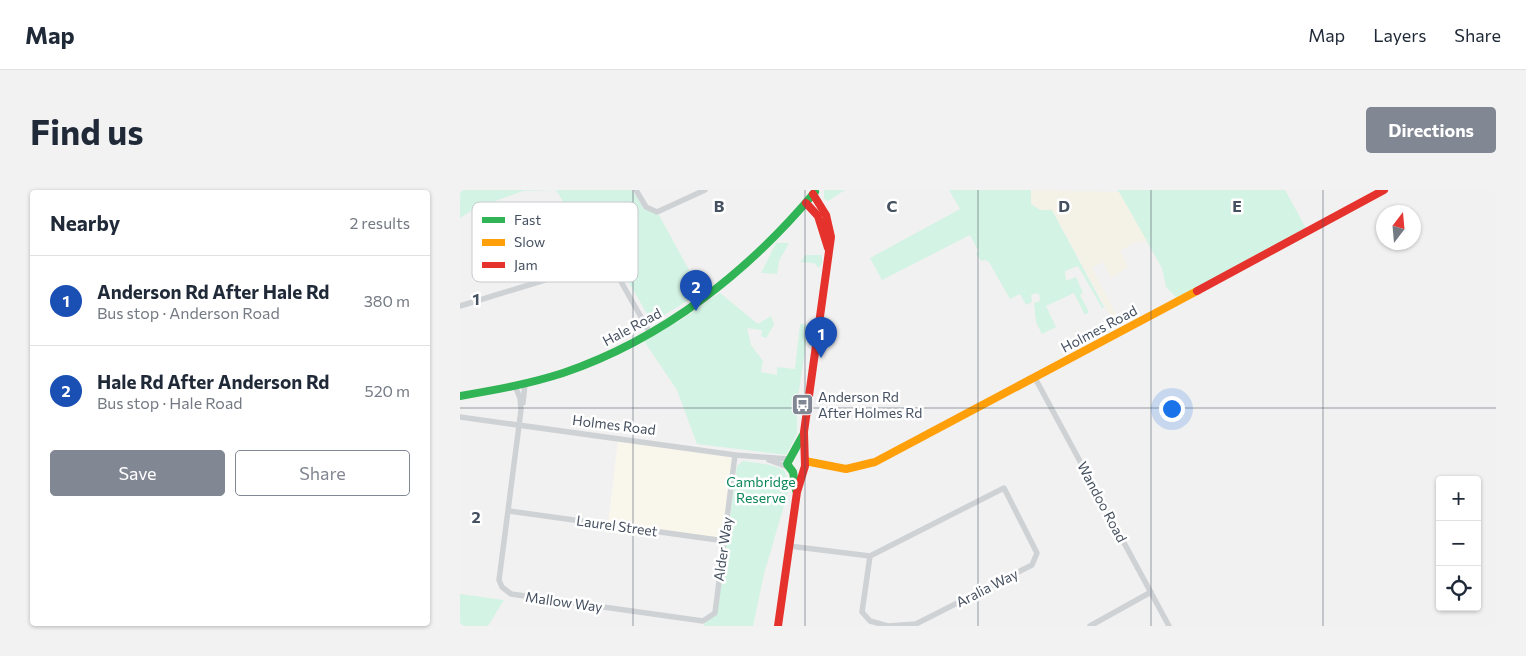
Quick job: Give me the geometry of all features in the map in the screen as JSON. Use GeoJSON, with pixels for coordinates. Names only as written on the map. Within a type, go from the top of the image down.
{"type":"FeatureCollection","features":[{"type":"Feature","properties":{"kind":"street"},"geometry":{"type":"LineString","coordinates":[[636,190],[646,208],[657,212],[705,190]]}},
{"type":"Feature","properties":{"kind":"street","name":"Holmes Road"},"geometry":{"type":"LineString","coordinates":[[765,458],[790,470],[804,465],[846,469],[875,462],[1367,202],[1384,190]]}},
{"type":"Feature","properties":{"kind":"street"},"geometry":{"type":"LineString","coordinates":[[778,626],[797,492],[804,465],[804,432],[831,237],[829,223],[815,192]]}},
{"type":"Feature","properties":{"kind":"street","name":"Hale Road"},"geometry":{"type":"LineString","coordinates":[[460,396],[525,384],[594,361],[650,333],[684,313],[731,278],[787,225],[815,192]]}},
{"type":"Feature","properties":{"kind":"street"},"geometry":{"type":"LineString","coordinates":[[806,203],[818,216],[829,250]]}},
{"type":"Feature","properties":{"kind":"street"},"geometry":{"type":"LineString","coordinates":[[460,306],[538,282]]}},
{"type":"Feature","properties":{"kind":"street"},"geometry":{"type":"LineString","coordinates":[[622,282],[650,333]]}},
{"type":"Feature","properties":{"kind":"street","name":"Wandoo Road"},"geometry":{"type":"LineString","coordinates":[[1035,378],[1169,626]]}},
{"type":"Feature","properties":{"kind":"street","name":"Mallow Way"},"geometry":{"type":"LineString","coordinates":[[525,384],[499,580],[502,587],[511,594],[703,621],[714,614]]}},
{"type":"Feature","properties":{"kind":"street","name":"Mallow Way"},"geometry":{"type":"LineString","coordinates":[[515,386],[520,398],[521,410]]}},
{"type":"Feature","properties":{"kind":"street","name":"Holmes Road"},"geometry":{"type":"LineString","coordinates":[[460,417],[735,455],[790,458]]}},
{"type":"Feature","properties":{"kind":"street"},"geometry":{"type":"LineString","coordinates":[[797,492],[790,470],[790,458],[804,432]]}},
{"type":"Feature","properties":{"kind":"street","name":"Alder Way"},"geometry":{"type":"LineString","coordinates":[[714,614],[735,455]]}},
{"type":"Feature","properties":{"kind":"street"},"geometry":{"type":"LineString","coordinates":[[790,458],[798,455],[804,465]]}},
{"type":"Feature","properties":{"kind":"street","name":"Aralia Way"},"geometry":{"type":"LineString","coordinates":[[1004,488],[1037,553],[1032,565],[916,624],[888,626],[870,621],[862,612],[870,556],[1004,488]]}},
{"type":"Feature","properties":{"kind":"street","name":"Laurel Street"},"geometry":{"type":"LineString","coordinates":[[509,511],[725,541]]}},
{"type":"Feature","properties":{"kind":"street"},"geometry":{"type":"LineString","coordinates":[[789,546],[870,556]]}},
{"type":"Feature","properties":{"kind":"street"},"geometry":{"type":"LineString","coordinates":[[1090,626],[1151,592]]}},
{"type":"Feature","properties":{"kind":"shaded area"},"geometry":{"type":"Polygon","coordinates":[[[618,439],[735,455],[725,541],[608,525],[618,439]]]}},
{"type":"Feature","properties":{"kind":"green space"},"geometry":{"type":"Polygon","coordinates":[[[460,190],[556,190],[523,191],[493,202],[472,202],[472,210],[460,218],[460,190]]]}},
{"type":"Feature","properties":{"kind":"green space"},"geometry":{"type":"Polygon","coordinates":[[[556,190],[632,190],[644,209],[659,215],[701,292],[655,321],[651,321],[629,282],[638,282],[638,202],[563,202],[556,190]]]}},
{"type":"Feature","properties":{"kind":"green space"},"geometry":{"type":"Polygon","coordinates":[[[824,190],[845,190],[828,201],[824,199],[824,190]]]}},
{"type":"Feature","properties":{"kind":"green space"},"geometry":{"type":"Polygon","coordinates":[[[949,190],[1031,190],[1031,204],[1052,210],[1104,307],[1102,308],[1078,266],[1065,271],[1066,281],[1076,277],[1083,293],[1080,295],[1089,312],[1085,315],[1074,293],[1046,306],[1056,327],[1042,334],[1036,322],[1034,303],[1040,301],[1039,294],[1031,295],[1032,302],[1026,305],[1020,294],[1010,299],[989,262],[981,261],[976,253],[979,252],[970,235],[882,280],[870,258],[960,209],[949,190]]]}},
{"type":"Feature","properties":{"kind":"green space"},"geometry":{"type":"Polygon","coordinates":[[[1117,190],[1285,190],[1306,228],[1177,298],[1166,287],[1162,268],[1117,190]]]}},
{"type":"Feature","properties":{"kind":"green space"},"geometry":{"type":"Polygon","coordinates":[[[776,243],[789,243],[779,261],[777,274],[761,273],[776,243]]]}},
{"type":"Feature","properties":{"kind":"green space"},"geometry":{"type":"Polygon","coordinates":[[[806,255],[822,255],[822,263],[819,268],[814,263],[800,262],[806,255]]]}},
{"type":"Feature","properties":{"kind":"green space"},"geometry":{"type":"Polygon","coordinates":[[[720,293],[758,324],[771,316],[774,325],[766,338],[761,336],[762,330],[747,328],[751,345],[763,361],[761,372],[777,375],[777,367],[795,369],[800,324],[809,324],[797,404],[797,434],[786,455],[697,444],[677,390],[644,341],[684,318],[720,293]]]}},
{"type":"Feature","properties":{"kind":"green space","name":"Cambridge Reserve"},"geometry":{"type":"Polygon","coordinates":[[[743,461],[771,465],[784,470],[790,485],[764,574],[753,626],[704,626],[705,622],[717,614],[737,466],[743,461]]]}},
{"type":"Feature","properties":{"kind":"green space"},"geometry":{"type":"Polygon","coordinates":[[[460,594],[504,600],[488,626],[460,626],[460,594]]]}},
{"type":"Feature","properties":{"kind":"sand"},"geometry":{"type":"Polygon","coordinates":[[[1031,190],[1119,192],[1147,241],[1136,242],[1120,251],[1128,267],[1111,278],[1103,262],[1092,268],[1120,322],[1115,324],[1052,210],[1040,210],[1031,204],[1031,190]]]}},
{"type":"Feature","properties":{"kind":"traffic: fast"},"geometry":{"type":"LineString","coordinates":[[460,396],[525,384],[563,373],[600,359],[635,342],[701,300],[732,275],[761,249],[815,192]]}},
{"type":"Feature","properties":{"kind":"traffic: fast"},"geometry":{"type":"LineString","coordinates":[[796,490],[793,472],[787,464],[803,435]]}},
{"type":"Feature","properties":{"kind":"traffic: slow"},"geometry":{"type":"LineString","coordinates":[[805,461],[846,469],[875,462],[1197,291]]}},
{"type":"Feature","properties":{"kind":"traffic: jam"},"geometry":{"type":"LineString","coordinates":[[1197,291],[1384,190]]}},
{"type":"Feature","properties":{"kind":"traffic: jam"},"geometry":{"type":"LineString","coordinates":[[778,626],[797,492],[805,466],[804,432],[831,237],[826,215],[813,194]]}},
{"type":"Feature","properties":{"kind":"traffic: jam"},"geometry":{"type":"LineString","coordinates":[[806,203],[818,216],[828,248]]}},
{"type":"Feature","properties":{"kind":"place","name":"Hale Rd After Anderson Rd"},"geometry":{"type":"Point","coordinates":[696,311]}},
{"type":"Feature","properties":{"kind":"place","name":"Anderson Rd After Hale Rd"},"geometry":{"type":"Point","coordinates":[821,358]}},
{"type":"Feature","properties":{"kind":"place","name":"Anderson Rd After Holmes Rd"},"geometry":{"type":"Point","coordinates":[802,405]}}]}
